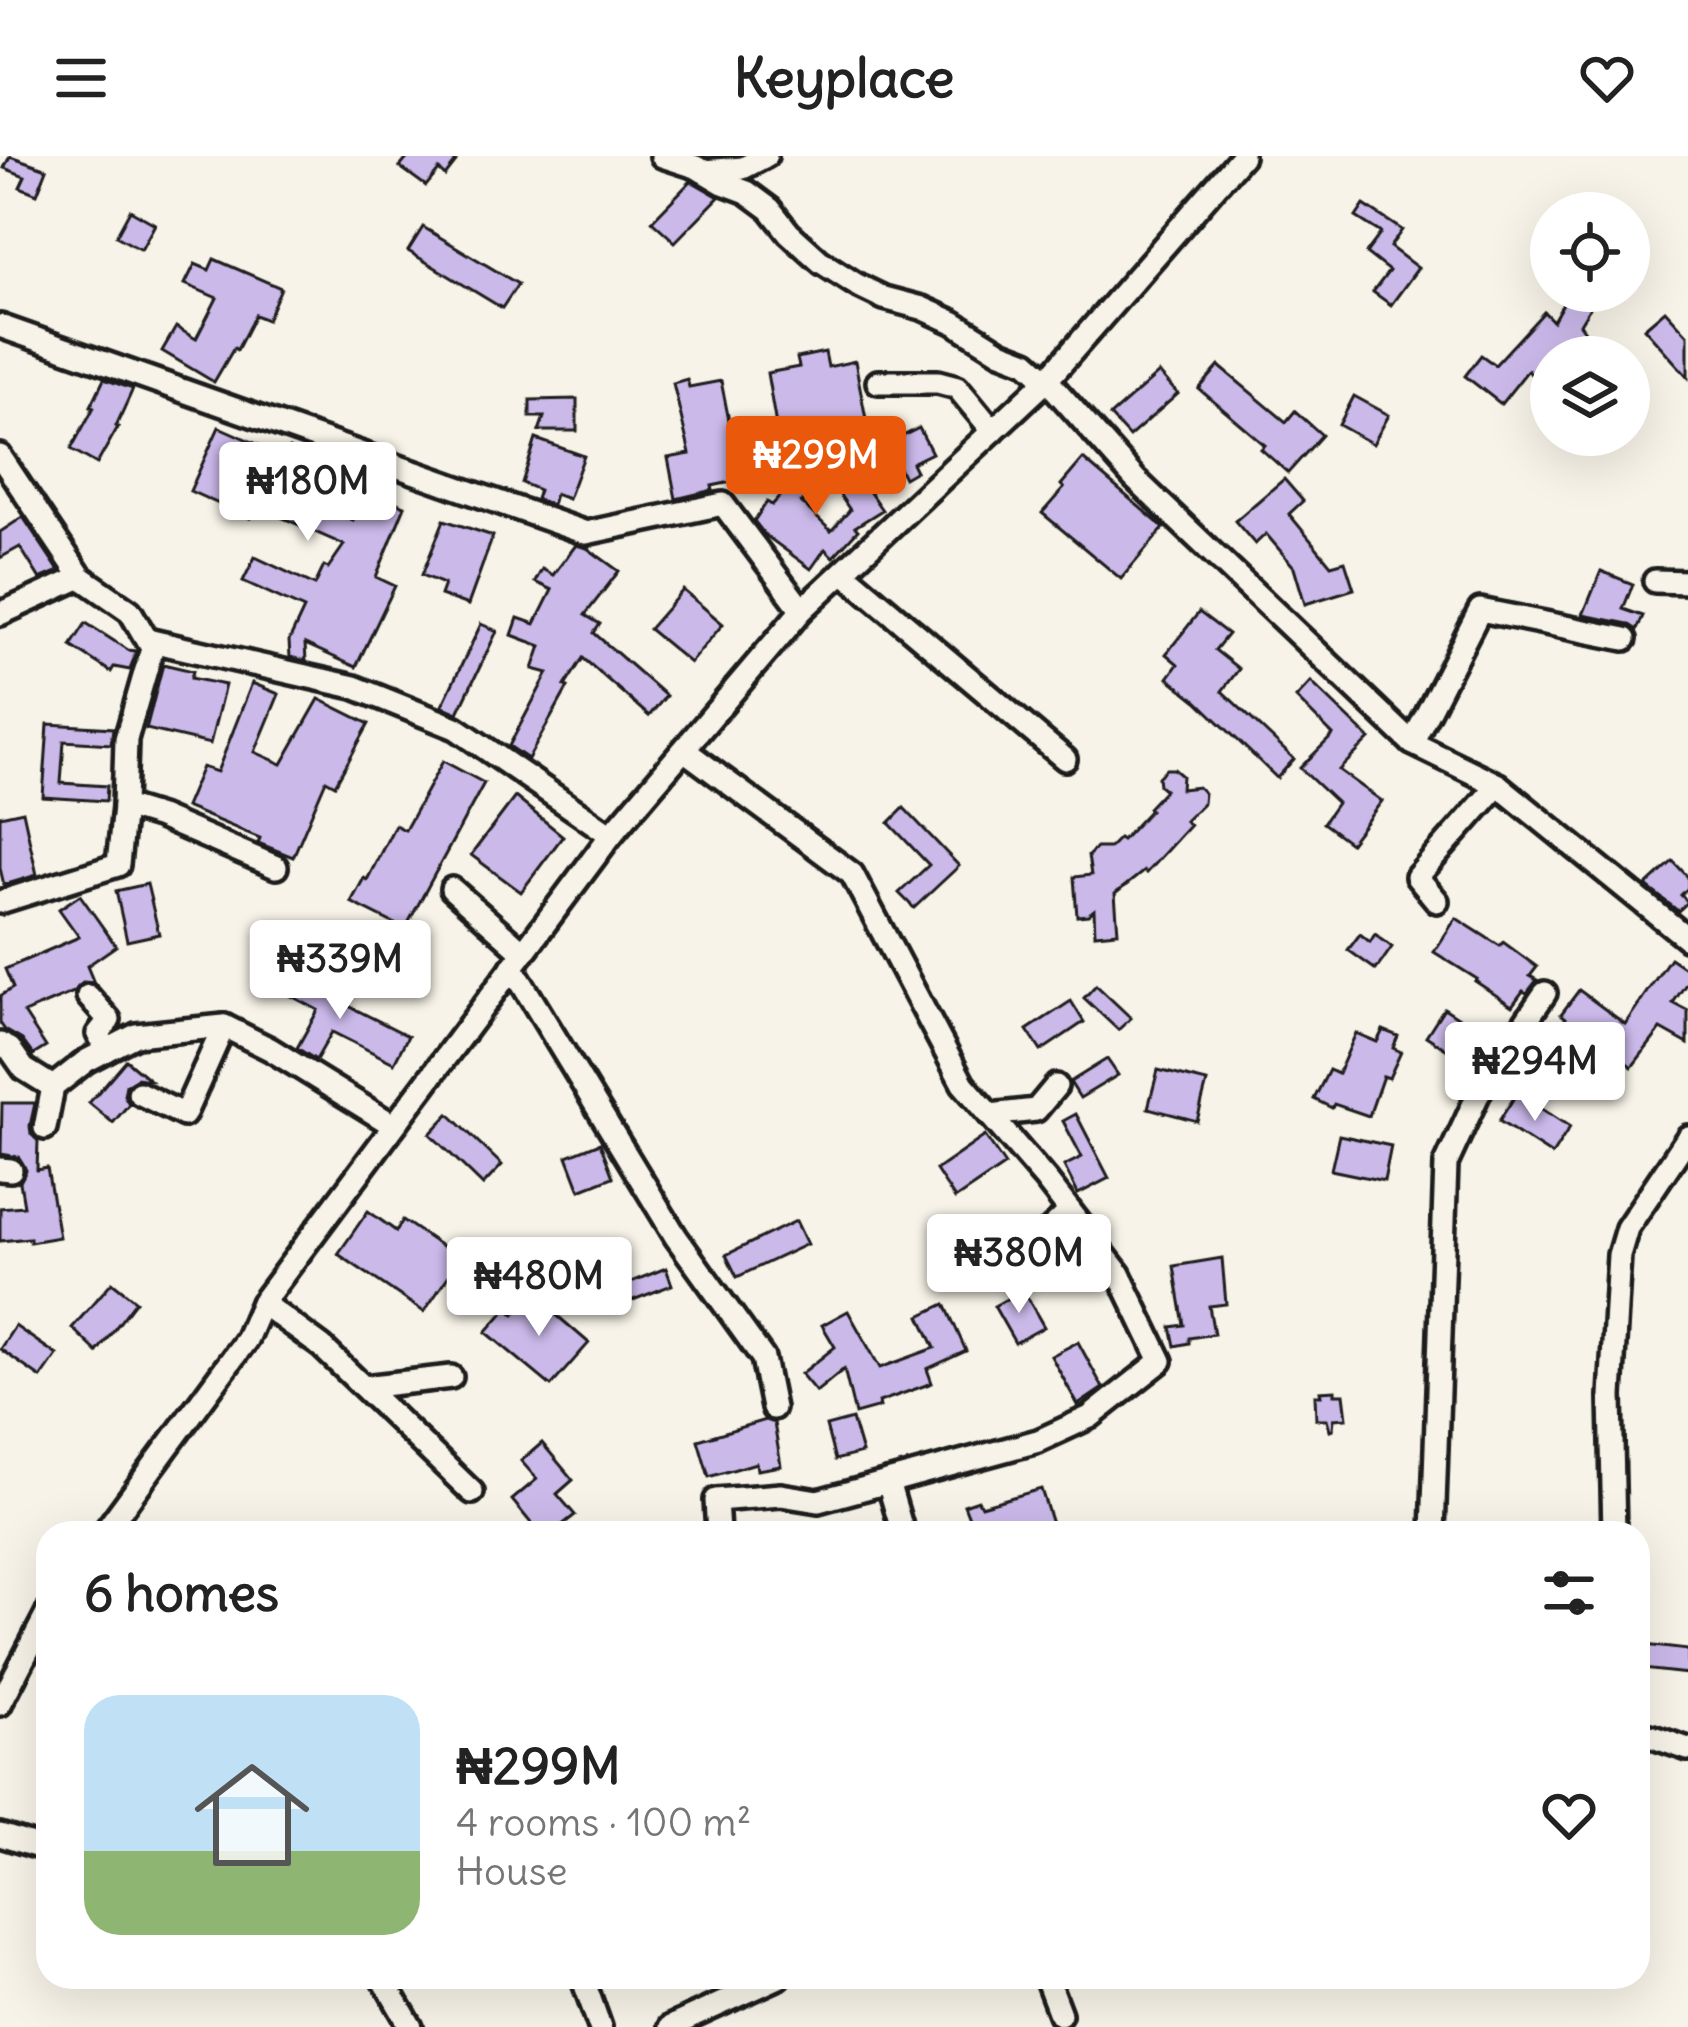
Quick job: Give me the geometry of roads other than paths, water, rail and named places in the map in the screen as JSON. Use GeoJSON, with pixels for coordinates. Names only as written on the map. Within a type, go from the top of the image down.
{"type":"FeatureCollection","features":[{"type":"Feature","properties":{"kind":"street"},"geometry":{"type":"LineString","coordinates":[[662,156],[747,192],[821,262],[857,285],[953,322],[1027,362],[1135,479],[1412,743],[1498,785],[1688,939]]}},
{"type":"Feature","properties":{"kind":"street"},"geometry":{"type":"LineString","coordinates":[[703,171],[743,168],[766,156]]}},
{"type":"Feature","properties":{"kind":"street"},"geometry":{"type":"LineString","coordinates":[[113,1521],[246,1340],[262,1303],[610,835],[802,610],[1047,380],[1242,156]]}},
{"type":"Feature","properties":{"kind":"street"},"geometry":{"type":"LineString","coordinates":[[0,326],[586,533],[722,504],[802,610]]}},
{"type":"Feature","properties":{"kind":"street"},"geometry":{"type":"LineString","coordinates":[[878,382],[938,382],[957,387],[993,431]]}},
{"type":"Feature","properties":{"kind":"street"},"geometry":{"type":"LineString","coordinates":[[0,456],[81,577],[130,611],[147,640],[354,687],[456,728],[610,835]]}},
{"type":"Feature","properties":{"kind":"street"},"geometry":{"type":"LineString","coordinates":[[843,572],[1065,759]]}},
{"type":"Feature","properties":{"kind":"street"},"geometry":{"type":"LineString","coordinates":[[0,614],[81,577]]}},
{"type":"Feature","properties":{"kind":"street"},"geometry":{"type":"LineString","coordinates":[[1654,581],[1688,582]]}},
{"type":"Feature","properties":{"kind":"street"},"geometry":{"type":"LineString","coordinates":[[1412,743],[1480,610],[1624,639]]}},
{"type":"Feature","properties":{"kind":"street"},"geometry":{"type":"LineString","coordinates":[[0,902],[118,865],[126,739],[154,642]]}},
{"type":"Feature","properties":{"kind":"street"},"geometry":{"type":"LineString","coordinates":[[684,750],[852,874],[963,1084],[1119,1274],[1161,1361],[1090,1417],[1038,1442],[818,1501],[781,1495],[716,1500],[717,1521]]}},
{"type":"Feature","properties":{"kind":"street"},"geometry":{"type":"LineString","coordinates":[[1437,901],[1418,877],[1498,785]]}},
{"type":"Feature","properties":{"kind":"street"},"geometry":{"type":"LineString","coordinates":[[124,806],[276,867]]}},
{"type":"Feature","properties":{"kind":"street"},"geometry":{"type":"LineString","coordinates":[[452,889],[518,960],[676,1237],[763,1358],[772,1408]]}},
{"type":"Feature","properties":{"kind":"street"},"geometry":{"type":"LineString","coordinates":[[1433,1521],[1446,1164],[1483,1084],[1545,993]]}},
{"type":"Feature","properties":{"kind":"street"},"geometry":{"type":"LineString","coordinates":[[88,996],[109,1020],[98,1034],[107,1050]]}},
{"type":"Feature","properties":{"kind":"street"},"geometry":{"type":"LineString","coordinates":[[45,1128],[53,1087],[86,1060],[136,1036],[224,1026],[394,1125]]}},
{"type":"Feature","properties":{"kind":"street"},"geometry":{"type":"LineString","coordinates":[[139,1093],[184,1115],[224,1026]]}},
{"type":"Feature","properties":{"kind":"street"},"geometry":{"type":"LineString","coordinates":[[0,1044],[10,1049],[24,1070],[53,1087]]}},
{"type":"Feature","properties":{"kind":"street"},"geometry":{"type":"LineString","coordinates":[[990,1114],[1036,1110],[1056,1086]]}},
{"type":"Feature","properties":{"kind":"street"},"geometry":{"type":"LineString","coordinates":[[1614,1521],[1611,1396],[1619,1255],[1627,1228],[1688,1138]]}},
{"type":"Feature","properties":{"kind":"street"},"geometry":{"type":"LineString","coordinates":[[1011,1267],[1070,1211]]}},
{"type":"Feature","properties":{"kind":"street"},"geometry":{"type":"LineString","coordinates":[[262,1303],[322,1347],[472,1492]]}},
{"type":"Feature","properties":{"kind":"street"},"geometry":{"type":"LineString","coordinates":[[364,1387],[451,1377]]}},
{"type":"Feature","properties":{"kind":"street"},"geometry":{"type":"LineString","coordinates":[[888,1482],[899,1521]]}},
{"type":"Feature","properties":{"kind":"street"},"geometry":{"type":"LineString","coordinates":[[0,1704],[36,1635]]}},
{"type":"Feature","properties":{"kind":"street"},"geometry":{"type":"LineString","coordinates":[[1650,1736],[1688,1749]]}},
{"type":"Feature","properties":{"kind":"street"},"geometry":{"type":"LineString","coordinates":[[0,1835],[36,1846]]}},
{"type":"Feature","properties":{"kind":"street"},"geometry":{"type":"LineString","coordinates":[[389,1989],[411,2027]]}},
{"type":"Feature","properties":{"kind":"street"},"geometry":{"type":"LineString","coordinates":[[586,1989],[600,2027]]}},
{"type":"Feature","properties":{"kind":"street"},"geometry":{"type":"LineString","coordinates":[[670,2027],[753,1989]]}},
{"type":"Feature","properties":{"kind":"street"},"geometry":{"type":"LineString","coordinates":[[1051,1989],[1060,2014]]}}]}
